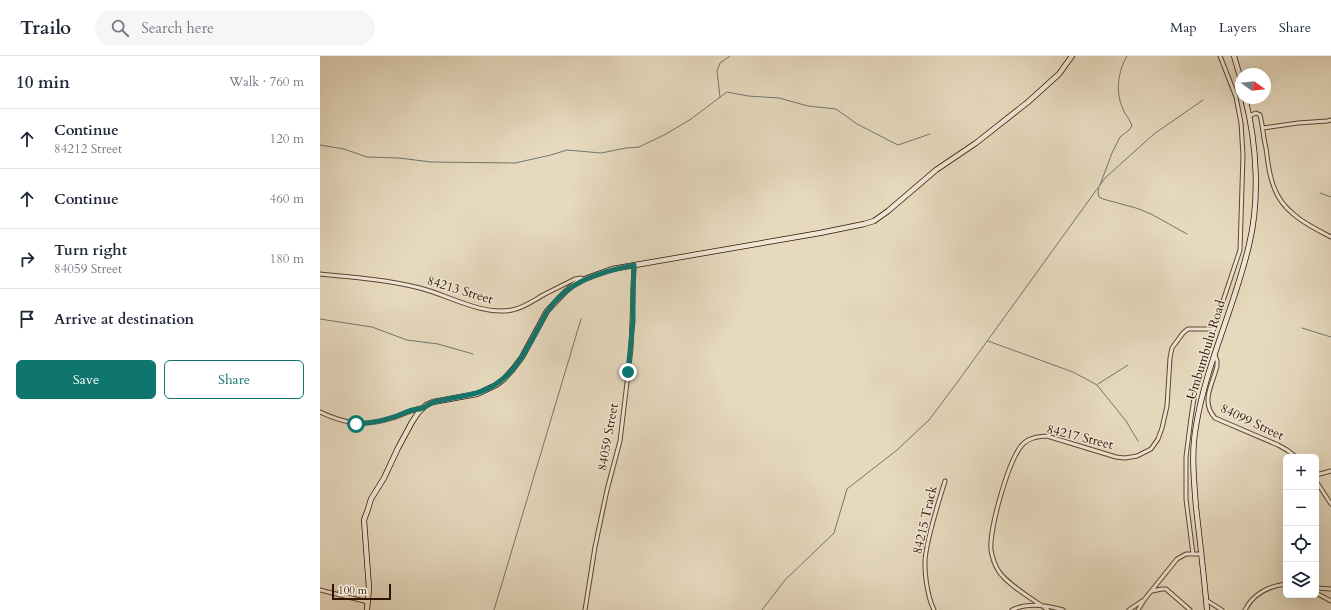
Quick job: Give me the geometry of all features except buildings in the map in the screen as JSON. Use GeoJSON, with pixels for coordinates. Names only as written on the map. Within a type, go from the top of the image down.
{"type":"FeatureCollection","features":[{"type":"Feature","properties":{"kind":"street"},"geometry":{"type":"LineString","coordinates":[[367,610],[369,588],[364,520],[371,500],[384,478],[412,422],[423,408],[432,402],[477,394],[496,385],[504,379],[522,357],[547,311],[577,282],[612,269],[820,233],[874,221],[936,170],[976,143],[1028,102],[1059,74],[1072,56]]}},
{"type":"Feature","properties":{"kind":"street"},"geometry":{"type":"LineString","coordinates":[[1193,554],[1186,499],[1186,457],[1197,379],[1212,329],[1240,250],[1243,155],[1241,123],[1236,97],[1220,56]]}},
{"type":"Feature","properties":{"kind":"street"},"geometry":{"type":"LineString","coordinates":[[1234,56],[1238,68]]}},
{"type":"Feature","properties":{"kind":"street","name":"Umbumbulu Road"},"geometry":{"type":"LineString","coordinates":[[1207,610],[1194,485],[1193,456],[1196,426],[1202,398],[1247,252],[1255,212],[1254,143],[1247,104]]}},
{"type":"Feature","properties":{"kind":"street"},"geometry":{"type":"LineString","coordinates":[[1249,116],[1256,113],[1260,115],[1268,164],[1278,196],[1286,207],[1294,214],[1309,225],[1331,237]]}},
{"type":"Feature","properties":{"kind":"street"},"geometry":{"type":"LineString","coordinates":[[1263,128],[1331,120]]}},
{"type":"Feature","properties":{"kind":"street"},"geometry":{"type":"LineString","coordinates":[[1241,123],[1250,122]]}},
{"type":"Feature","properties":{"kind":"street"},"geometry":{"type":"LineString","coordinates":[[1240,250],[1247,252]]}},
{"type":"Feature","properties":{"kind":"street","name":"84059 Street"},"geometry":{"type":"LineString","coordinates":[[585,610],[595,547],[607,490],[620,441],[631,349],[634,265]]}},
{"type":"Feature","properties":{"kind":"street","name":"84213 Street"},"geometry":{"type":"LineString","coordinates":[[320,274],[421,288],[451,299],[499,312],[512,310],[527,305],[575,279],[587,278]]}},
{"type":"Feature","properties":{"kind":"street","name":"84217 Street"},"geometry":{"type":"LineString","coordinates":[[1048,610],[1003,578],[998,570],[991,549],[998,501],[1010,467],[1018,451],[1028,440],[1035,437],[1047,436],[1116,457],[1125,458],[1137,456],[1151,449],[1158,439],[1167,406],[1172,348],[1183,333],[1188,329],[1212,329]]}},
{"type":"Feature","properties":{"kind":"street","name":"84099 Street"},"geometry":{"type":"LineString","coordinates":[[1215,355],[1217,366],[1207,405],[1210,412],[1215,418],[1278,445],[1292,454]]}},
{"type":"Feature","properties":{"kind":"street"},"geometry":{"type":"LineString","coordinates":[[320,412],[333,418],[356,424],[390,419],[409,411],[423,408]]}},
{"type":"Feature","properties":{"kind":"street"},"geometry":{"type":"LineString","coordinates":[[1319,474],[1331,471]]}},
{"type":"Feature","properties":{"kind":"street","name":"84215 Track"},"geometry":{"type":"LineString","coordinates":[[934,610],[929,599],[925,554],[938,500],[945,481]]}},
{"type":"Feature","properties":{"kind":"street"},"geometry":{"type":"LineString","coordinates":[[1319,486],[1331,504]]}},
{"type":"Feature","properties":{"kind":"street"},"geometry":{"type":"LineString","coordinates":[[1138,610],[1144,600],[1177,559],[1186,554],[1201,554]]}},
{"type":"Feature","properties":{"kind":"street"},"geometry":{"type":"LineString","coordinates":[[1245,610],[1252,599],[1260,593],[1272,587],[1283,585]]}},
{"type":"Feature","properties":{"kind":"street"},"geometry":{"type":"LineString","coordinates":[[1151,591],[1162,588],[1166,589],[1190,610]]}},
{"type":"Feature","properties":{"kind":"street"},"geometry":{"type":"LineString","coordinates":[[1319,588],[1331,589]]}},
{"type":"Feature","properties":{"kind":"street"},"geometry":{"type":"LineString","coordinates":[[320,590],[368,602]]}},
{"type":"Feature","properties":{"kind":"street"},"geometry":{"type":"LineString","coordinates":[[1319,594],[1331,600]]}},
{"type":"Feature","properties":{"kind":"street"},"geometry":{"type":"LineString","coordinates":[[1129,610],[1144,600]]}},
{"type":"Feature","properties":{"kind":"street"},"geometry":{"type":"LineString","coordinates":[[1206,600],[1222,610]]}},
{"type":"Feature","properties":{"kind":"street"},"geometry":{"type":"LineString","coordinates":[[1012,610],[1030,605],[1041,605],[1062,610]]}},
{"type":"Feature","properties":{"kind":"waterway"},"geometry":{"type":"LineString","coordinates":[[720,97],[717,71],[720,63],[730,56]]}},
{"type":"Feature","properties":{"kind":"waterway"},"geometry":{"type":"LineString","coordinates":[[1100,185],[1112,153],[1120,137],[1132,126],[1124,111],[1118,89],[1121,68],[1127,56]]}},
{"type":"Feature","properties":{"kind":"waterway"},"geometry":{"type":"LineString","coordinates":[[320,145],[344,149],[367,157],[399,158],[431,162],[515,163],[567,150],[601,153],[639,147],[666,134],[691,119],[727,92],[748,96],[779,98],[808,106],[836,109],[857,124],[898,145],[930,134]]}},
{"type":"Feature","properties":{"kind":"waterway"},"geometry":{"type":"LineString","coordinates":[[762,610],[785,580],[834,533],[847,489],[897,450],[929,420],[1105,178],[1154,134],[1203,100]]}},
{"type":"Feature","properties":{"kind":"waterway"},"geometry":{"type":"LineString","coordinates":[[1099,188],[1099,197],[1151,214],[1187,234]]}},
{"type":"Feature","properties":{"kind":"waterway"},"geometry":{"type":"LineString","coordinates":[[1320,193],[1331,197]]}},
{"type":"Feature","properties":{"kind":"waterway"},"geometry":{"type":"LineString","coordinates":[[320,319],[372,327],[407,340],[438,344],[473,354]]}},
{"type":"Feature","properties":{"kind":"waterway"},"geometry":{"type":"LineString","coordinates":[[494,610],[581,319]]}},
{"type":"Feature","properties":{"kind":"waterway"},"geometry":{"type":"LineString","coordinates":[[1302,328],[1331,337]]}},
{"type":"Feature","properties":{"kind":"waterway"},"geometry":{"type":"LineString","coordinates":[[988,341],[1073,372],[1097,385],[1126,421],[1138,441]]}},
{"type":"Feature","properties":{"kind":"waterway"},"geometry":{"type":"LineString","coordinates":[[1098,384],[1128,365]]}},
{"type":"Feature","properties":{"kind":"route"},"geometry":{"type":"LineString","coordinates":[[356,424],[390,419],[409,411],[423,408],[432,402],[477,394],[496,385],[504,379],[522,357],[547,311],[566,291],[577,282],[587,278],[612,269],[634,265],[633,321],[628,372]]}}]}
